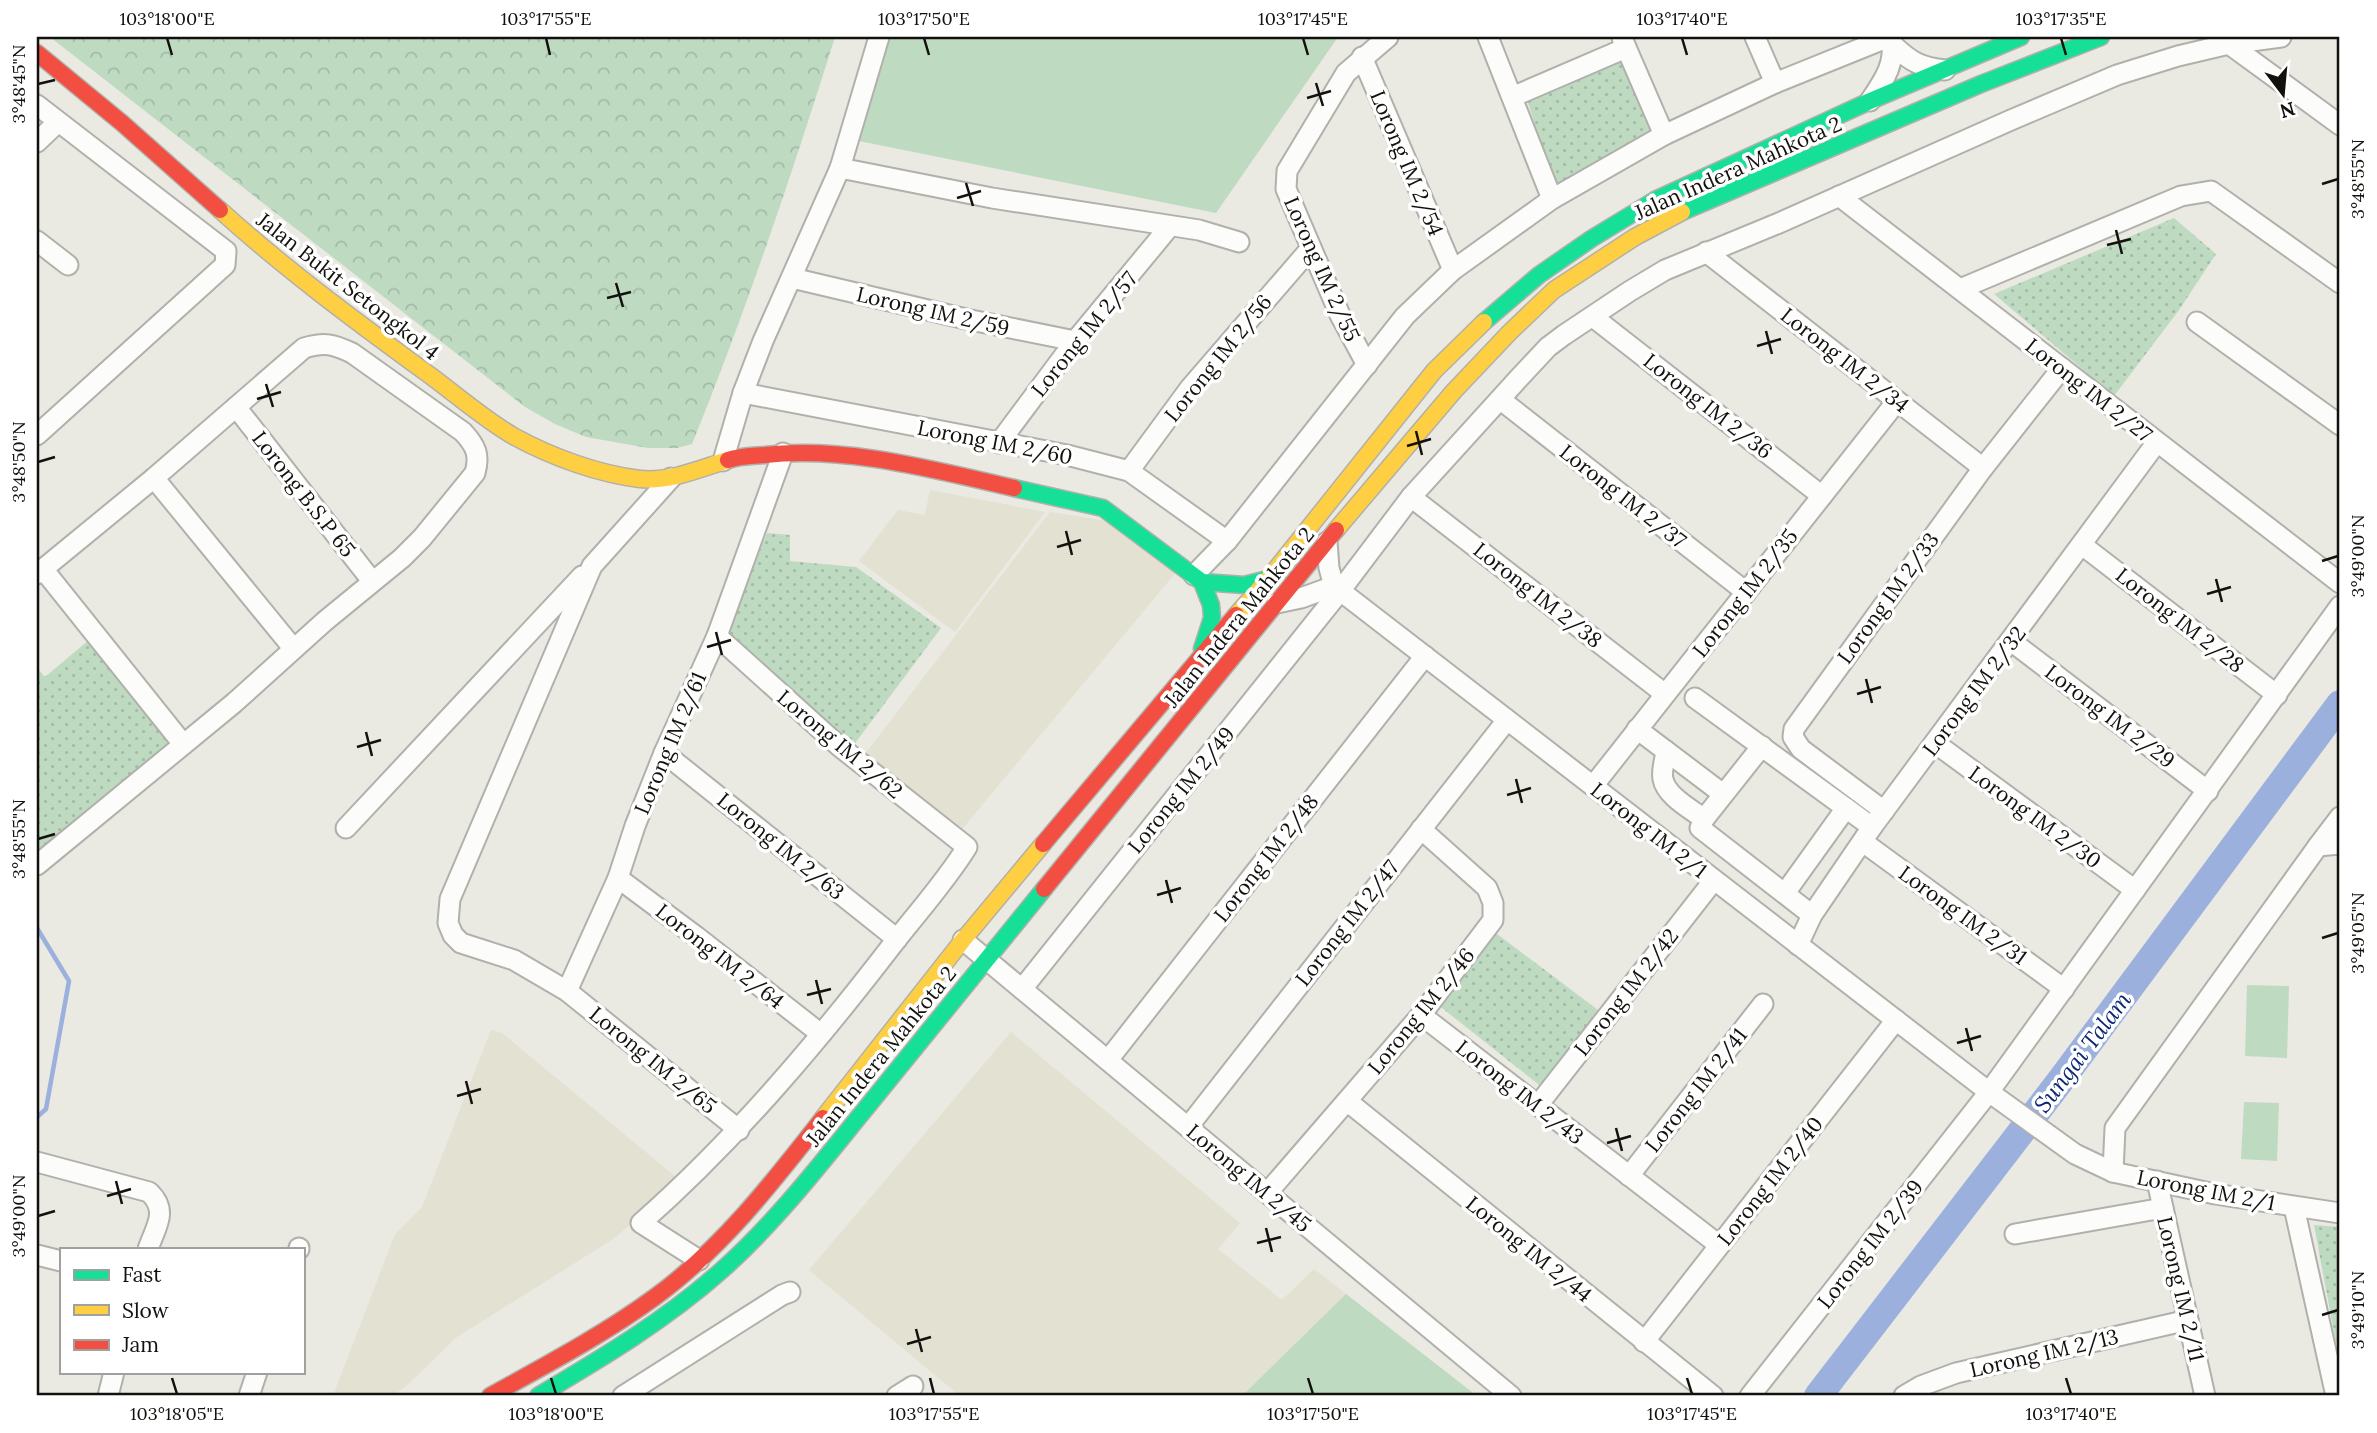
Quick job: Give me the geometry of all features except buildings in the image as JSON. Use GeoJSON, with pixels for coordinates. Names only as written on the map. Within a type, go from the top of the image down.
{"type":"FeatureCollection","features":[{"type":"Feature","properties":{"kind":"street"},"geometry":{"type":"LineString","coordinates":[[723,461],[743,393],[763,341],[840,168],[879,37]]}},
{"type":"Feature","properties":{"kind":"street"},"geometry":{"type":"LineString","coordinates":[[1362,57],[1388,37]]}},
{"type":"Feature","properties":{"kind":"street"},"geometry":{"type":"LineString","coordinates":[[1488,37],[1552,199]]}},
{"type":"Feature","properties":{"kind":"street"},"geometry":{"type":"LineString","coordinates":[[1755,37],[1774,83]]}},
{"type":"Feature","properties":{"kind":"street","name":"Jalan Indera Mahkota 2"},"geometry":{"type":"LineString","coordinates":[[490,1396],[623,1321],[657,1297],[699,1260],[767,1190],[963,940],[1199,657],[1268,579],[1434,370],[1490,316],[1539,275],[1655,200],[1870,101],[2021,37]]}},
{"type":"Feature","properties":{"kind":"street","name":"Jalan Indera Mahkota 2"},"geometry":{"type":"LineString","coordinates":[[538,1396],[616,1351],[712,1280],[754,1239],[809,1177],[1326,542],[1454,391],[1510,331],[1554,290],[1635,237],[1678,214],[1969,89],[2101,37]]}},
{"type":"Feature","properties":{"kind":"street","name":"Lorong IM 2/49"},"geometry":{"type":"LineString","coordinates":[[1022,989],[1411,497],[1548,347],[1630,290],[1665,271],[2117,75],[2229,44],[2281,37]]}},
{"type":"Feature","properties":{"kind":"street"},"geometry":{"type":"LineString","coordinates":[[1198,578],[1405,316],[1453,270],[1552,199],[1664,135],[1774,83],[1890,39]]}},
{"type":"Feature","properties":{"kind":"street"},"geometry":{"type":"LineString","coordinates":[[1890,39],[1914,63],[1945,70]]}},
{"type":"Feature","properties":{"kind":"street"},"geometry":{"type":"LineString","coordinates":[[1870,101],[1888,72],[1890,39]]}},
{"type":"Feature","properties":{"kind":"street"},"geometry":{"type":"LineString","coordinates":[[1512,97],[1624,42],[1664,135]]}},
{"type":"Feature","properties":{"kind":"street"},"geometry":{"type":"LineString","coordinates":[[2229,44],[2340,125]]}},
{"type":"Feature","properties":{"kind":"street","name":"Jalan Bukit Setongkol 4"},"geometry":{"type":"LineString","coordinates":[[37,53],[122,123],[253,240],[470,407],[513,436],[547,452],[604,472],[642,479],[671,478],[723,461],[783,453],[827,453],[937,471],[1103,508],[1198,578]]}},
{"type":"Feature","properties":{"kind":"street","name":"Lorong IM 2/55"},"geometry":{"type":"LineString","coordinates":[[1362,57],[1346,73],[1287,170],[1286,189],[1339,315],[1367,365]]}},
{"type":"Feature","properties":{"kind":"street","name":"Lorong IM 2/54"},"geometry":{"type":"LineString","coordinates":[[1362,57],[1453,270]]}},
{"type":"Feature","properties":{"kind":"street"},"geometry":{"type":"LineString","coordinates":[[37,105],[226,251],[225,265],[37,435]]}},
{"type":"Feature","properties":{"kind":"street"},"geometry":{"type":"LineString","coordinates":[[37,142],[58,122]]}},
{"type":"Feature","properties":{"kind":"street"},"geometry":{"type":"LineString","coordinates":[[840,168],[992,198],[1219,234],[1239,242]]}},
{"type":"Feature","properties":{"kind":"street"},"geometry":{"type":"LineString","coordinates":[[1960,289],[2181,196],[2211,191],[2340,283]]}},
{"type":"Feature","properties":{"kind":"street","name":"Lorong IM 2/27"},"geometry":{"type":"LineString","coordinates":[[1839,196],[2340,583]]}},
{"type":"Feature","properties":{"kind":"street","name":"Lorong IM 2/57"},"geometry":{"type":"LineString","coordinates":[[999,443],[1075,341],[1170,226]]}},
{"type":"Feature","properties":{"kind":"street"},"geometry":{"type":"LineString","coordinates":[[37,242],[68,265]]}},
{"type":"Feature","properties":{"kind":"street","name":"Lorong IM 2/56"},"geometry":{"type":"LineString","coordinates":[[1129,471],[1191,388],[1311,247]]}},
{"type":"Feature","properties":{"kind":"street","name":"Lorong IM 2/34"},"geometry":{"type":"LineString","coordinates":[[1706,252],[1983,468]]}},
{"type":"Feature","properties":{"kind":"street","name":"Lorong IM 2/59"},"geometry":{"type":"LineString","coordinates":[[792,278],[966,319],[1075,341]]}},
{"type":"Feature","properties":{"kind":"street","name":"Lorong IM 2/36"},"geometry":{"type":"LineString","coordinates":[[1593,317],[1822,496]]}},
{"type":"Feature","properties":{"kind":"street"},"geometry":{"type":"LineString","coordinates":[[2197,322],[2340,425]]}},
{"type":"Feature","properties":{"kind":"street"},"geometry":{"type":"LineString","coordinates":[[37,865],[234,703],[293,648],[402,558],[422,538],[475,473],[479,461],[476,450],[463,432],[352,354],[336,346],[321,343],[304,348],[40,572],[183,744]]}},
{"type":"Feature","properties":{"kind":"street","name":"Lorong IM 2/33"},"geometry":{"type":"LineString","coordinates":[[1873,827],[1801,749],[1793,737],[1794,729],[1983,468],[2062,369]]}},
{"type":"Feature","properties":{"kind":"street"},"geometry":{"type":"LineString","coordinates":[[1434,370],[1447,375],[1454,391]]}},
{"type":"Feature","properties":{"kind":"street","name":"Lorong IM 2/60"},"geometry":{"type":"LineString","coordinates":[[743,393],[1068,455],[1129,471],[1227,541]]}},
{"type":"Feature","properties":{"kind":"street","name":"Lorong IM 2/37"},"geometry":{"type":"LineString","coordinates":[[1501,400],[1746,592]]}},
{"type":"Feature","properties":{"kind":"street","name":"Lorong IM 2/35"},"geometry":{"type":"LineString","coordinates":[[1592,786],[1897,401]]}},
{"type":"Feature","properties":{"kind":"street","name":"Lorong B.S.P 65"},"geometry":{"type":"LineString","coordinates":[[236,407],[372,581]]}},
{"type":"Feature","properties":{"kind":"street","name":"Lorong IM 2/32"},"geometry":{"type":"LineString","coordinates":[[1798,945],[1812,915],[1873,827],[2157,442]]}},
{"type":"Feature","properties":{"kind":"street","name":"Lorong IM 2/61"},"geometry":{"type":"LineString","coordinates":[[567,991],[618,878],[664,753],[717,636],[783,453]]}},
{"type":"Feature","properties":{"kind":"street"},"geometry":{"type":"LineString","coordinates":[[154,478],[293,648]]}},
{"type":"Feature","properties":{"kind":"street"},"geometry":{"type":"LineString","coordinates":[[346,828],[671,478]]}},
{"type":"Feature","properties":{"kind":"street","name":"Lorong IM 2/38"},"geometry":{"type":"LineString","coordinates":[[1411,497],[1665,694]]}},
{"type":"Feature","properties":{"kind":"street"},"geometry":{"type":"LineString","coordinates":[[1278,603],[1337,588],[1329,568],[1326,542]]}},
{"type":"Feature","properties":{"kind":"street","name":"Lorong IM 2/28"},"geometry":{"type":"LineString","coordinates":[[2082,545],[2277,695]]}},
{"type":"Feature","properties":{"kind":"street","name":"Lorong IM 2/65"},"geometry":{"type":"LineString","coordinates":[[592,566],[450,899],[448,923],[453,936],[461,943],[514,960],[567,991],[739,1130]]}},
{"type":"Feature","properties":{"kind":"street"},"geometry":{"type":"LineString","coordinates":[[1198,578],[1244,585],[1268,579]]}},
{"type":"Feature","properties":{"kind":"street"},"geometry":{"type":"LineString","coordinates":[[1198,578],[1211,605],[1212,618],[1199,657]]}},
{"type":"Feature","properties":{"kind":"street","name":"Lorong IM 2/1"},"geometry":{"type":"LineString","coordinates":[[1337,588],[1798,945],[2075,1154],[2113,1172],[2294,1207],[2340,1213]]}},
{"type":"Feature","properties":{"kind":"street","name":"Lorong IM 2/39"},"geometry":{"type":"LineString","coordinates":[[1750,1396],[1995,1096],[2064,989],[2340,606]]}},
{"type":"Feature","properties":{"kind":"street","name":"Lorong IM 2/62"},"geometry":{"type":"LineString","coordinates":[[717,636],[839,746],[968,847],[897,939]]}},
{"type":"Feature","properties":{"kind":"street","name":"Lorong IM 2/29"},"geometry":{"type":"LineString","coordinates":[[2011,641],[2208,791]]}},
{"type":"Feature","properties":{"kind":"street","name":"Lorong IM 2/48"},"geometry":{"type":"LineString","coordinates":[[1108,1060],[1425,656]]}},
{"type":"Feature","properties":{"kind":"street"},"geometry":{"type":"LineString","coordinates":[[1695,698],[1873,827]]}},
{"type":"Feature","properties":{"kind":"street","name":"Lorong IM 2/47"},"geometry":{"type":"LineString","coordinates":[[1188,1127],[1507,720]]}},
{"type":"Feature","properties":{"kind":"street"},"geometry":{"type":"LineString","coordinates":[[1637,729],[1723,794]]}},
{"type":"Feature","properties":{"kind":"street","name":"Lorong IM 2/30"},"geometry":{"type":"LineString","coordinates":[[1935,743],[2135,890]]}},
{"type":"Feature","properties":{"kind":"street"},"geometry":{"type":"LineString","coordinates":[[1762,746],[1699,825],[1701,830],[1812,915]]}},
{"type":"Feature","properties":{"kind":"street"},"geometry":{"type":"LineString","coordinates":[[1666,751],[1662,777],[1664,785],[1703,819]]}},
{"type":"Feature","properties":{"kind":"street","name":"Lorong IM 2/63"},"geometry":{"type":"LineString","coordinates":[[664,753],[897,939]]}},
{"type":"Feature","properties":{"kind":"street"},"geometry":{"type":"LineString","coordinates":[[1785,893],[1846,808]]}},
{"type":"Feature","properties":{"kind":"street"},"geometry":{"type":"LineString","coordinates":[[2113,1172],[2115,1128],[2340,817]]}},
{"type":"Feature","properties":{"kind":"street","name":"Lorong IM 2/31"},"geometry":{"type":"LineString","coordinates":[[1873,827],[2064,989]]}},
{"type":"Feature","properties":{"kind":"street","name":"Lorong IM 2/46"},"geometry":{"type":"LineString","coordinates":[[1268,1192],[1421,1015],[1493,920],[1493,903],[1487,888],[1421,829]]}},
{"type":"Feature","properties":{"kind":"street"},"geometry":{"type":"LineString","coordinates":[[2318,846],[2340,844]]}},
{"type":"Feature","properties":{"kind":"street","name":"Lorong IM 2/64"},"geometry":{"type":"LineString","coordinates":[[618,878],[821,1034]]}},
{"type":"Feature","properties":{"kind":"street","name":"Lorong IM 2/42"},"geometry":{"type":"LineString","coordinates":[[1538,1105],[1714,880]]}},
{"type":"Feature","properties":{"kind":"street"},"geometry":{"type":"LineString","coordinates":[[699,1260],[641,1223],[687,1183],[739,1130],[897,939]]}},
{"type":"Feature","properties":{"kind":"street","name":"Lorong IM 2/45"},"geometry":{"type":"LineString","coordinates":[[963,940],[1511,1396]]}},
{"type":"Feature","properties":{"kind":"street","name":"Lorong IM 2/41"},"geometry":{"type":"LineString","coordinates":[[1629,1176],[1763,1004]]}},
{"type":"Feature","properties":{"kind":"street","name":"Lorong IM 2/43"},"geometry":{"type":"LineString","coordinates":[[1421,1015],[1719,1245]]}},
{"type":"Feature","properties":{"kind":"street","name":"Lorong IM 2/40"},"geometry":{"type":"LineString","coordinates":[[1644,1342],[1896,1020]]}},
{"type":"Feature","properties":{"kind":"street","name":"Lorong IM 2/44"},"geometry":{"type":"LineString","coordinates":[[1347,1101],[1713,1396]]}},
{"type":"Feature","properties":{"kind":"street"},"geometry":{"type":"LineString","coordinates":[[37,1162],[149,1192],[159,1201],[161,1210],[148,1248]]}},
{"type":"Feature","properties":{"kind":"street","name":"Lorong IM 2/11"},"geometry":{"type":"LineString","coordinates":[[2157,1181],[2205,1396]]}},
{"type":"Feature","properties":{"kind":"street"},"geometry":{"type":"LineString","coordinates":[[2294,1207],[2336,1396]]}},
{"type":"Feature","properties":{"kind":"street"},"geometry":{"type":"LineString","coordinates":[[2015,1234],[2163,1208]]}},
{"type":"Feature","properties":{"kind":"street"},"geometry":{"type":"LineString","coordinates":[[37,1255],[60,1261]]}},
{"type":"Feature","properties":{"kind":"street"},"geometry":{"type":"LineString","coordinates":[[623,1396],[790,1292]]}},
{"type":"Feature","properties":{"kind":"street","name":"Lorong IM 2/13"},"geometry":{"type":"LineString","coordinates":[[1904,1396],[1921,1386],[1956,1373],[2188,1320]]}},
{"type":"Feature","properties":{"kind":"street"},"geometry":{"type":"LineString","coordinates":[[108,1396],[114,1374]]}},
{"type":"Feature","properties":{"kind":"street"},"geometry":{"type":"LineString","coordinates":[[249,1396],[256,1374]]}},
{"type":"Feature","properties":{"kind":"shaded area"},"geometry":{"type":"Polygon","coordinates":[[[930,490],[1045,512],[955,632],[859,561],[898,510],[925,515],[930,490]]]}},
{"type":"Feature","properties":{"kind":"shaded area"},"geometry":{"type":"Polygon","coordinates":[[[1050,512],[1108,521],[1178,570],[958,834],[862,758],[1050,512]]]}},
{"type":"Feature","properties":{"kind":"shaded area"},"geometry":{"type":"Polygon","coordinates":[[[491,1030],[502,1033],[682,1182],[613,1239],[457,1337],[404,1388],[391,1396],[333,1396],[395,1234],[422,1207],[491,1030]]]}},
{"type":"Feature","properties":{"kind":"shaded area"},"geometry":{"type":"Polygon","coordinates":[[[1011,1032],[1240,1223],[1218,1249],[1282,1300],[1314,1269],[1477,1396],[960,1396],[809,1270],[1011,1032]]]}},
{"type":"Feature","properties":{"kind":"green space"},"geometry":{"type":"Polygon","coordinates":[[[50,37],[835,37],[768,242],[692,444],[677,448],[648,448],[586,437],[525,407],[50,37]]]}},
{"type":"Feature","properties":{"kind":"green space"},"geometry":{"type":"Polygon","coordinates":[[[884,37],[1338,37],[1216,213],[849,139],[884,37]]]}},
{"type":"Feature","properties":{"kind":"green space"},"geometry":{"type":"Polygon","coordinates":[[[1621,46],[1657,130],[1556,189],[1523,88],[1621,46]]]}},
{"type":"Feature","properties":{"kind":"green space"},"geometry":{"type":"Polygon","coordinates":[[[2174,218],[2216,254],[2179,310],[2114,396],[1994,294],[2174,218]]]}},
{"type":"Feature","properties":{"kind":"green space"},"geometry":{"type":"Polygon","coordinates":[[[767,533],[790,535],[790,561],[856,567],[941,628],[853,746],[725,636],[767,533]]]}},
{"type":"Feature","properties":{"kind":"green space"},"geometry":{"type":"Polygon","coordinates":[[[96,634],[183,744],[37,865],[37,668],[45,677],[96,634]]]}},
{"type":"Feature","properties":{"kind":"green space"},"geometry":{"type":"Polygon","coordinates":[[[1493,931],[1598,1010],[1543,1088],[1437,1004],[1493,931]]]}},
{"type":"Feature","properties":{"kind":"green space"},"geometry":{"type":"Polygon","coordinates":[[[2247,985],[2289,986],[2287,1058],[2245,1056],[2247,985]]]}},
{"type":"Feature","properties":{"kind":"green space"},"geometry":{"type":"Polygon","coordinates":[[[2244,1102],[2279,1103],[2277,1161],[2241,1159],[2244,1102]]]}},
{"type":"Feature","properties":{"kind":"green space"},"geometry":{"type":"Polygon","coordinates":[[[2314,1225],[2340,1227],[2340,1342],[2336,1343],[2314,1225]]]}},
{"type":"Feature","properties":{"kind":"green space"},"geometry":{"type":"Polygon","coordinates":[[[1346,1294],[1477,1396],[1242,1396],[1346,1294]]]}},
{"type":"Feature","properties":{"kind":"waterway","name":"Sungai Talam"},"geometry":{"type":"LineString","coordinates":[[1818,1396],[2061,1080],[2340,704]]}},
{"type":"Feature","properties":{"kind":"waterway"},"geometry":{"type":"LineString","coordinates":[[37,928],[69,981],[46,1109],[37,1117]]}},
{"type":"Feature","properties":{"kind":"traffic: fast"},"geometry":{"type":"LineString","coordinates":[[1484,322],[1539,275],[1655,200],[1870,101],[2021,37]]}},
{"type":"Feature","properties":{"kind":"traffic: fast"},"geometry":{"type":"LineString","coordinates":[[1682,212],[1981,84],[2101,37]]}},
{"type":"Feature","properties":{"kind":"traffic: fast"},"geometry":{"type":"LineString","coordinates":[[1014,488],[1103,508],[1202,582],[1211,605],[1212,618],[1202,649]]}},
{"type":"Feature","properties":{"kind":"traffic: fast"},"geometry":{"type":"LineString","coordinates":[[1202,582],[1244,585],[1268,579]]}},
{"type":"Feature","properties":{"kind":"traffic: fast"},"geometry":{"type":"LineString","coordinates":[[538,1396],[656,1322],[742,1252],[815,1171],[1044,889]]}},
{"type":"Feature","properties":{"kind":"traffic: slow"},"geometry":{"type":"LineString","coordinates":[[220,210],[346,313],[492,423],[529,444],[592,469],[640,479],[673,477],[728,460]]}},
{"type":"Feature","properties":{"kind":"traffic: slow"},"geometry":{"type":"LineString","coordinates":[[1336,530],[1454,391],[1554,290],[1635,237],[1682,212]]}},
{"type":"Feature","properties":{"kind":"traffic: slow"},"geometry":{"type":"LineString","coordinates":[[1236,615],[1268,579],[1434,371],[1484,322]]}},
{"type":"Feature","properties":{"kind":"traffic: slow"},"geometry":{"type":"LineString","coordinates":[[823,1118],[963,940],[1043,844]]}},
{"type":"Feature","properties":{"kind":"traffic: jam"},"geometry":{"type":"LineString","coordinates":[[37,53],[122,123],[220,210]]}},
{"type":"Feature","properties":{"kind":"traffic: jam"},"geometry":{"type":"LineString","coordinates":[[728,460],[746,456],[796,453],[859,457],[922,467],[1014,488]]}},
{"type":"Feature","properties":{"kind":"traffic: jam"},"geometry":{"type":"LineString","coordinates":[[1044,889],[1336,530]]}},
{"type":"Feature","properties":{"kind":"traffic: jam"},"geometry":{"type":"LineString","coordinates":[[1043,844],[1236,615]]}},
{"type":"Feature","properties":{"kind":"traffic: jam"},"geometry":{"type":"LineString","coordinates":[[490,1396],[615,1324],[679,1278],[745,1213],[823,1118]]}}]}
